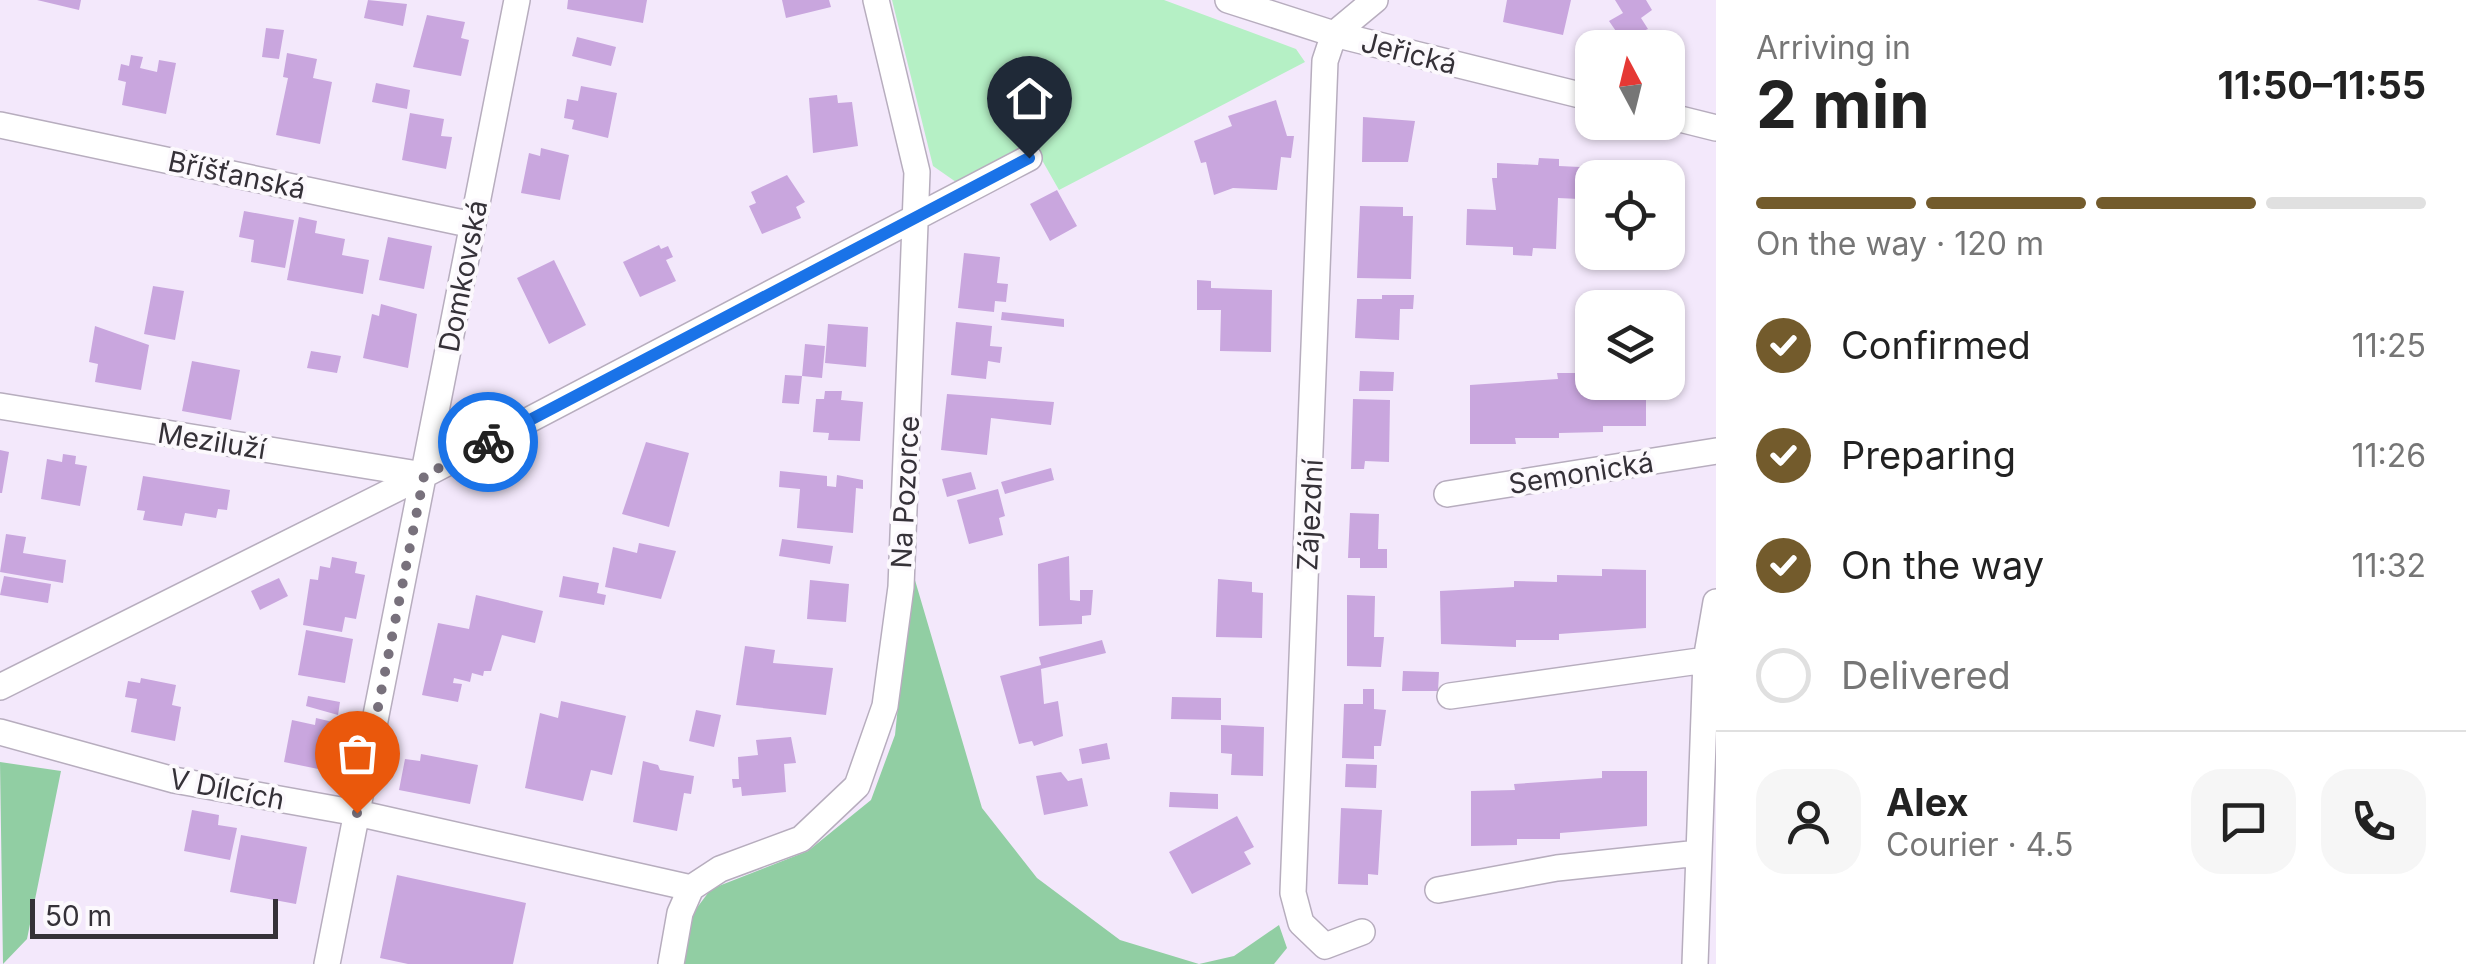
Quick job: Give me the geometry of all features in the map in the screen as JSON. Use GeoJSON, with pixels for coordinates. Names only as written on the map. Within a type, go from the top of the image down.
{"type":"FeatureCollection","features":[{"type":"Feature","properties":{"kind":"street","name":"Domkovská"},"geometry":{"type":"LineString","coordinates":[[327,964],[518,0]]}},
{"type":"Feature","properties":{"kind":"street","name":"Na Pozorce"},"geometry":{"type":"LineString","coordinates":[[692,888],[720,869],[801,839],[857,786],[885,706],[901,587],[917,172],[876,0]]}},
{"type":"Feature","properties":{"kind":"street","name":"Jeřická"},"geometry":{"type":"LineString","coordinates":[[1228,0],[1334,34],[1575,94]]}},
{"type":"Feature","properties":{"kind":"street"},"geometry":{"type":"LineString","coordinates":[[1334,34],[1375,0]]}},
{"type":"Feature","properties":{"kind":"street","name":"Zájezdní"},"geometry":{"type":"LineString","coordinates":[[1334,34],[1325,61],[1293,893],[1301,923],[1325,946],[1362,932]]}},
{"type":"Feature","properties":{"kind":"street"},"geometry":{"type":"LineString","coordinates":[[1685,120],[1716,128]]}},
{"type":"Feature","properties":{"kind":"street","name":"Bříšťanská"},"geometry":{"type":"LineString","coordinates":[[0,125],[473,225]]}},
{"type":"Feature","properties":{"kind":"street"},"geometry":{"type":"LineString","coordinates":[[0,687],[424,476],[1029,158]]}},
{"type":"Feature","properties":{"kind":"street","name":"Meziluží"},"geometry":{"type":"LineString","coordinates":[[0,406],[424,476]]}},
{"type":"Feature","properties":{"kind":"street","name":"Semonická"},"geometry":{"type":"LineString","coordinates":[[1447,494],[1716,452]]}},
{"type":"Feature","properties":{"kind":"street"},"geometry":{"type":"LineString","coordinates":[[1696,964],[1706,660],[1716,602]]}},
{"type":"Feature","properties":{"kind":"street"},"geometry":{"type":"LineString","coordinates":[[1450,696],[1706,660]]}},
{"type":"Feature","properties":{"kind":"street","name":"V Dílcích"},"geometry":{"type":"LineString","coordinates":[[0,732],[174,780],[357,813],[692,888]]}},
{"type":"Feature","properties":{"kind":"street"},"geometry":{"type":"LineString","coordinates":[[1438,890],[1557,868],[1699,853]]}},
{"type":"Feature","properties":{"kind":"street"},"geometry":{"type":"LineString","coordinates":[[672,964],[680,914],[692,888]]}},
{"type":"Feature","properties":{"kind":"green space"},"geometry":{"type":"Polygon","coordinates":[[[892,0],[1164,0],[1296,49],[1305,62],[1059,190],[1034,146],[971,179],[956,182],[933,166],[892,0]]]}},
{"type":"Feature","properties":{"kind":"green space"},"geometry":{"type":"Polygon","coordinates":[[[912,570],[982,808],[1037,878],[1120,940],[1199,964],[684,964],[690,917],[711,889],[808,851],[871,800],[895,735],[912,570]]]}},
{"type":"Feature","properties":{"kind":"green space"},"geometry":{"type":"Polygon","coordinates":[[[0,762],[61,771],[27,939],[3,964],[0,762]]]}},
{"type":"Feature","properties":{"kind":"green space"},"geometry":{"type":"Polygon","coordinates":[[[1279,925],[1287,948],[1274,964],[1199,964],[1234,956],[1279,925]]]}},
{"type":"Feature","properties":{"kind":"building"},"geometry":{"type":"Polygon","coordinates":[[[37,0],[81,0],[79,10],[37,0]]]}},
{"type":"Feature","properties":{"kind":"building"},"geometry":{"type":"Polygon","coordinates":[[[368,0],[407,4],[403,26],[364,18],[368,0]]]}},
{"type":"Feature","properties":{"kind":"building"},"geometry":{"type":"Polygon","coordinates":[[[568,0],[647,0],[643,23],[567,9],[568,0]]]}},
{"type":"Feature","properties":{"kind":"building"},"geometry":{"type":"Polygon","coordinates":[[[782,0],[829,0],[831,7],[786,18],[782,0]]]}},
{"type":"Feature","properties":{"kind":"building"},"geometry":{"type":"Polygon","coordinates":[[[1507,0],[1571,0],[1563,35],[1503,22],[1507,0]]]}},
{"type":"Feature","properties":{"kind":"building"},"geometry":{"type":"Polygon","coordinates":[[[1615,0],[1646,0],[1652,10],[1641,18],[1648,29],[1615,30],[1609,21],[1623,13],[1615,0]]]}},
{"type":"Feature","properties":{"kind":"building"},"geometry":{"type":"Polygon","coordinates":[[[427,15],[465,22],[461,38],[469,40],[461,76],[413,67],[427,15]]]}},
{"type":"Feature","properties":{"kind":"building"},"geometry":{"type":"Polygon","coordinates":[[[266,28],[284,30],[279,59],[262,57],[266,28]]]}},
{"type":"Feature","properties":{"kind":"building"},"geometry":{"type":"Polygon","coordinates":[[[577,37],[616,47],[611,66],[572,56],[577,37]]]}},
{"type":"Feature","properties":{"kind":"building"},"geometry":{"type":"Polygon","coordinates":[[[287,53],[317,59],[313,78],[332,82],[320,144],[276,135],[288,78],[283,77],[287,53]]]}},
{"type":"Feature","properties":{"kind":"building"},"geometry":{"type":"Polygon","coordinates":[[[131,55],[143,57],[140,68],[157,72],[159,60],[176,63],[166,114],[122,105],[126,82],[118,80],[121,64],[129,66],[131,55]]]}},
{"type":"Feature","properties":{"kind":"building"},"geometry":{"type":"Polygon","coordinates":[[[376,83],[410,90],[407,109],[372,102],[376,83]]]}},
{"type":"Feature","properties":{"kind":"building"},"geometry":{"type":"Polygon","coordinates":[[[581,86],[617,93],[608,138],[572,129],[574,120],[564,118],[567,99],[578,101],[581,86]]]}},
{"type":"Feature","properties":{"kind":"building"},"geometry":{"type":"Polygon","coordinates":[[[837,95],[838,103],[852,102],[858,146],[813,153],[809,98],[837,95]]]}},
{"type":"Feature","properties":{"kind":"building"},"geometry":{"type":"Polygon","coordinates":[[[1276,100],[1287,136],[1294,136],[1291,158],[1281,157],[1277,190],[1233,188],[1214,195],[1206,162],[1201,163],[1194,141],[1232,126],[1228,116],[1276,100]]]}},
{"type":"Feature","properties":{"kind":"building"},"geometry":{"type":"Polygon","coordinates":[[[410,113],[444,119],[441,136],[452,137],[446,169],[402,160],[410,113]]]}},
{"type":"Feature","properties":{"kind":"building"},"geometry":{"type":"Polygon","coordinates":[[[1363,117],[1415,121],[1408,162],[1362,162],[1363,117]]]}},
{"type":"Feature","properties":{"kind":"building"},"geometry":{"type":"Polygon","coordinates":[[[541,148],[569,155],[560,200],[521,193],[529,153],[540,156],[541,148]]]}},
{"type":"Feature","properties":{"kind":"building"},"geometry":{"type":"Polygon","coordinates":[[[1539,158],[1559,159],[1559,166],[1575,167],[1575,199],[1558,198],[1556,249],[1533,248],[1532,256],[1513,255],[1513,247],[1466,245],[1467,209],[1496,210],[1492,178],[1497,178],[1497,163],[1538,165],[1539,158]]]}},
{"type":"Feature","properties":{"kind":"building"},"geometry":{"type":"Polygon","coordinates":[[[787,175],[805,202],[796,207],[801,218],[762,234],[749,206],[756,203],[751,192],[787,175]]]}},
{"type":"Feature","properties":{"kind":"building"},"geometry":{"type":"Polygon","coordinates":[[[1057,190],[1077,226],[1050,241],[1030,204],[1057,190]]]}},
{"type":"Feature","properties":{"kind":"building"},"geometry":{"type":"Polygon","coordinates":[[[1360,206],[1403,207],[1403,216],[1413,216],[1411,279],[1357,278],[1360,206]]]}},
{"type":"Feature","properties":{"kind":"building"},"geometry":{"type":"Polygon","coordinates":[[[244,211],[294,220],[285,268],[251,262],[254,240],[239,237],[244,211]]]}},
{"type":"Feature","properties":{"kind":"building"},"geometry":{"type":"Polygon","coordinates":[[[299,217],[317,221],[315,233],[345,239],[342,255],[369,260],[363,294],[287,280],[299,217]]]}},
{"type":"Feature","properties":{"kind":"building"},"geometry":{"type":"Polygon","coordinates":[[[388,237],[432,246],[424,289],[379,280],[388,237]]]}},
{"type":"Feature","properties":{"kind":"building"},"geometry":{"type":"Polygon","coordinates":[[[659,245],[661,249],[668,246],[673,257],[666,260],[676,281],[640,297],[623,262],[659,245]]]}},
{"type":"Feature","properties":{"kind":"building"},"geometry":{"type":"Polygon","coordinates":[[[964,253],[1000,257],[997,283],[1008,284],[1006,302],[995,301],[994,312],[958,308],[964,253]]]}},
{"type":"Feature","properties":{"kind":"building"},"geometry":{"type":"Polygon","coordinates":[[[554,260],[586,325],[549,344],[517,278],[554,260]]]}},
{"type":"Feature","properties":{"kind":"building"},"geometry":{"type":"Polygon","coordinates":[[[1197,280],[1211,281],[1211,288],[1272,290],[1271,352],[1220,351],[1221,310],[1197,310],[1197,280]]]}},
{"type":"Feature","properties":{"kind":"building"},"geometry":{"type":"Polygon","coordinates":[[[153,286],[184,291],[175,340],[144,334],[153,286]]]}},
{"type":"Feature","properties":{"kind":"building"},"geometry":{"type":"Polygon","coordinates":[[[1382,295],[1414,295],[1413,309],[1400,309],[1399,340],[1355,338],[1357,299],[1382,299],[1382,295]]]}},
{"type":"Feature","properties":{"kind":"building"},"geometry":{"type":"Polygon","coordinates":[[[381,304],[417,314],[408,368],[363,358],[372,314],[379,316],[381,304]]]}},
{"type":"Feature","properties":{"kind":"building"},"geometry":{"type":"Polygon","coordinates":[[[1002,312],[1064,319],[1064,327],[1001,320],[1002,312]]]}},
{"type":"Feature","properties":{"kind":"building"},"geometry":{"type":"Polygon","coordinates":[[[956,322],[992,326],[990,346],[1002,347],[1000,363],[988,361],[986,379],[951,375],[956,322]]]}},
{"type":"Feature","properties":{"kind":"building"},"geometry":{"type":"Polygon","coordinates":[[[828,324],[868,327],[866,367],[825,363],[828,324]]]}},
{"type":"Feature","properties":{"kind":"building"},"geometry":{"type":"Polygon","coordinates":[[[95,326],[149,345],[141,390],[95,382],[98,364],[89,362],[95,326]]]}},
{"type":"Feature","properties":{"kind":"building"},"geometry":{"type":"Polygon","coordinates":[[[805,344],[825,346],[822,378],[802,376],[805,344]]]}},
{"type":"Feature","properties":{"kind":"building"},"geometry":{"type":"Polygon","coordinates":[[[311,351],[341,356],[337,373],[307,368],[311,351]]]}},
{"type":"Feature","properties":{"kind":"building"},"geometry":{"type":"Polygon","coordinates":[[[192,361],[240,370],[231,420],[182,411],[192,361]]]}},
{"type":"Feature","properties":{"kind":"building"},"geometry":{"type":"Polygon","coordinates":[[[1360,371],[1394,372],[1393,391],[1359,391],[1360,371]]]}},
{"type":"Feature","properties":{"kind":"building"},"geometry":{"type":"Polygon","coordinates":[[[1557,373],[1575,373],[1575,400],[1646,400],[1646,426],[1603,426],[1603,432],[1559,433],[1559,438],[1515,438],[1516,444],[1470,444],[1470,385],[1558,379],[1557,373]]]}},
{"type":"Feature","properties":{"kind":"building"},"geometry":{"type":"Polygon","coordinates":[[[785,375],[802,376],[799,404],[782,403],[785,375]]]}},
{"type":"Feature","properties":{"kind":"building"},"geometry":{"type":"Polygon","coordinates":[[[825,391],[842,391],[841,400],[863,402],[860,441],[828,440],[829,433],[813,432],[816,399],[824,399],[825,391]]]}},
{"type":"Feature","properties":{"kind":"building"},"geometry":{"type":"Polygon","coordinates":[[[947,394],[1054,402],[1051,425],[991,418],[987,455],[941,450],[947,394]]]}},
{"type":"Feature","properties":{"kind":"building"},"geometry":{"type":"Polygon","coordinates":[[[1353,399],[1390,400],[1389,462],[1365,461],[1364,469],[1351,469],[1353,399]]]}},
{"type":"Feature","properties":{"kind":"building"},"geometry":{"type":"Polygon","coordinates":[[[646,442],[689,453],[669,527],[622,514],[646,442]]]}},
{"type":"Feature","properties":{"kind":"building"},"geometry":{"type":"Polygon","coordinates":[[[0,450],[9,452],[2,493],[0,493],[0,450]]]}},
{"type":"Feature","properties":{"kind":"building"},"geometry":{"type":"Polygon","coordinates":[[[63,454],[76,456],[75,464],[87,466],[80,506],[41,499],[47,459],[62,462],[63,454]]]}},
{"type":"Feature","properties":{"kind":"building"},"geometry":{"type":"Polygon","coordinates":[[[1051,468],[1054,480],[1005,494],[1001,482],[1051,468]]]}},
{"type":"Feature","properties":{"kind":"building"},"geometry":{"type":"Polygon","coordinates":[[[780,471],[827,476],[827,486],[836,487],[837,475],[863,480],[863,489],[856,488],[853,533],[797,528],[800,489],[779,487],[780,471]]]}},
{"type":"Feature","properties":{"kind":"building"},"geometry":{"type":"Polygon","coordinates":[[[971,472],[976,489],[947,497],[942,479],[971,472]]]}},
{"type":"Feature","properties":{"kind":"building"},"geometry":{"type":"Polygon","coordinates":[[[143,476],[230,490],[227,510],[218,509],[216,518],[185,513],[182,526],[143,520],[145,511],[137,510],[143,476]]]}},
{"type":"Feature","properties":{"kind":"building"},"geometry":{"type":"Polygon","coordinates":[[[998,489],[1005,516],[999,518],[1003,535],[969,544],[957,500],[998,489]]]}},
{"type":"Feature","properties":{"kind":"building"},"geometry":{"type":"Polygon","coordinates":[[[1350,513],[1379,514],[1378,549],[1387,549],[1387,568],[1360,568],[1360,558],[1348,558],[1350,513]]]}},
{"type":"Feature","properties":{"kind":"building"},"geometry":{"type":"Polygon","coordinates":[[[6,534],[26,537],[23,553],[66,560],[63,583],[0,572],[6,534]]]}},
{"type":"Feature","properties":{"kind":"building"},"geometry":{"type":"Polygon","coordinates":[[[782,539],[833,546],[830,564],[779,556],[782,539]]]}},
{"type":"Feature","properties":{"kind":"building"},"geometry":{"type":"Polygon","coordinates":[[[639,543],[676,551],[661,599],[605,587],[613,547],[637,553],[639,543]]]}},
{"type":"Feature","properties":{"kind":"building"},"geometry":{"type":"Polygon","coordinates":[[[1069,556],[1070,600],[1080,601],[1080,590],[1093,590],[1091,615],[1082,616],[1082,624],[1039,626],[1038,564],[1069,556]]]}},
{"type":"Feature","properties":{"kind":"building"},"geometry":{"type":"Polygon","coordinates":[[[332,557],[357,562],[355,573],[365,575],[356,619],[345,617],[342,632],[303,625],[310,579],[318,580],[320,566],[330,568],[332,557]]]}},
{"type":"Feature","properties":{"kind":"building"},"geometry":{"type":"Polygon","coordinates":[[[1602,569],[1646,570],[1646,628],[1559,634],[1559,640],[1516,640],[1516,647],[1441,644],[1440,591],[1514,587],[1514,581],[1557,582],[1557,575],[1602,576],[1602,569]]]}},
{"type":"Feature","properties":{"kind":"building"},"geometry":{"type":"Polygon","coordinates":[[[4,576],[51,584],[48,603],[0,595],[4,576]]]}},
{"type":"Feature","properties":{"kind":"building"},"geometry":{"type":"Polygon","coordinates":[[[563,576],[599,583],[597,593],[606,595],[604,605],[559,597],[563,576]]]}},
{"type":"Feature","properties":{"kind":"building"},"geometry":{"type":"Polygon","coordinates":[[[279,578],[288,596],[260,610],[251,591],[279,578]]]}},
{"type":"Feature","properties":{"kind":"building"},"geometry":{"type":"Polygon","coordinates":[[[1218,579],[1252,582],[1252,592],[1263,593],[1262,638],[1216,637],[1218,579]]]}},
{"type":"Feature","properties":{"kind":"building"},"geometry":{"type":"Polygon","coordinates":[[[810,580],[849,584],[846,622],[807,619],[810,580]]]}},
{"type":"Feature","properties":{"kind":"building"},"geometry":{"type":"Polygon","coordinates":[[[476,595],[543,611],[535,643],[502,635],[491,671],[484,671],[483,676],[472,673],[470,682],[454,678],[453,683],[462,684],[458,702],[422,695],[438,623],[469,629],[476,595]]]}},
{"type":"Feature","properties":{"kind":"building"},"geometry":{"type":"Polygon","coordinates":[[[1347,595],[1375,596],[1374,637],[1384,637],[1381,667],[1347,666],[1347,595]]]}},
{"type":"Feature","properties":{"kind":"building"},"geometry":{"type":"Polygon","coordinates":[[[306,630],[353,639],[345,683],[298,675],[306,630]]]}},
{"type":"Feature","properties":{"kind":"building"},"geometry":{"type":"Polygon","coordinates":[[[1102,640],[1106,653],[1041,669],[1044,704],[1058,701],[1063,736],[1034,746],[1032,741],[1019,744],[1000,676],[1041,665],[1039,657],[1102,640]]]}},
{"type":"Feature","properties":{"kind":"building"},"geometry":{"type":"Polygon","coordinates":[[[745,646],[775,650],[773,663],[833,668],[826,715],[736,705],[745,646]]]}},
{"type":"Feature","properties":{"kind":"building"},"geometry":{"type":"Polygon","coordinates":[[[1403,671],[1439,672],[1438,691],[1402,691],[1403,671]]]}},
{"type":"Feature","properties":{"kind":"building"},"geometry":{"type":"Polygon","coordinates":[[[141,678],[176,685],[172,705],[181,707],[175,741],[131,732],[137,699],[125,697],[128,681],[140,683],[141,678]]]}},
{"type":"Feature","properties":{"kind":"building"},"geometry":{"type":"Polygon","coordinates":[[[1363,689],[1374,689],[1374,709],[1386,710],[1381,746],[1374,746],[1374,759],[1342,758],[1344,704],[1363,704],[1363,689]]]}},
{"type":"Feature","properties":{"kind":"building"},"geometry":{"type":"Polygon","coordinates":[[[308,696],[340,702],[338,715],[306,706],[308,696]]]}},
{"type":"Feature","properties":{"kind":"building"},"geometry":{"type":"Polygon","coordinates":[[[1172,697],[1221,698],[1221,720],[1171,719],[1172,697]]]}},
{"type":"Feature","properties":{"kind":"building"},"geometry":{"type":"Polygon","coordinates":[[[561,701],[626,716],[612,775],[591,770],[583,801],[525,788],[540,713],[558,718],[561,701]]]}},
{"type":"Feature","properties":{"kind":"building"},"geometry":{"type":"Polygon","coordinates":[[[696,710],[721,715],[714,747],[689,741],[696,710]]]}},
{"type":"Feature","properties":{"kind":"building"},"geometry":{"type":"Polygon","coordinates":[[[316,718],[337,723],[328,771],[284,762],[292,720],[315,725],[316,718]]]}},
{"type":"Feature","properties":{"kind":"building"},"geometry":{"type":"Polygon","coordinates":[[[1221,725],[1264,727],[1263,776],[1231,775],[1232,754],[1221,753],[1221,725]]]}},
{"type":"Feature","properties":{"kind":"building"},"geometry":{"type":"Polygon","coordinates":[[[791,737],[796,763],[784,764],[786,792],[742,796],[741,787],[733,788],[732,779],[739,779],[738,757],[758,755],[756,740],[791,737]]]}},
{"type":"Feature","properties":{"kind":"building"},"geometry":{"type":"Polygon","coordinates":[[[1107,743],[1110,759],[1082,764],[1079,749],[1107,743]]]}},
{"type":"Feature","properties":{"kind":"building"},"geometry":{"type":"Polygon","coordinates":[[[421,754],[478,765],[470,804],[399,790],[405,759],[420,761],[421,754]]]}},
{"type":"Feature","properties":{"kind":"building"},"geometry":{"type":"Polygon","coordinates":[[[643,761],[658,765],[660,770],[694,776],[691,794],[684,793],[677,831],[633,822],[643,761]]]}},
{"type":"Feature","properties":{"kind":"building"},"geometry":{"type":"Polygon","coordinates":[[[1346,764],[1377,765],[1376,788],[1345,787],[1346,764]]]}},
{"type":"Feature","properties":{"kind":"building"},"geometry":{"type":"Polygon","coordinates":[[[1602,771],[1647,771],[1647,826],[1560,833],[1560,839],[1517,839],[1517,845],[1471,846],[1471,791],[1515,790],[1514,784],[1602,778],[1602,771]]]}},
{"type":"Feature","properties":{"kind":"building"},"geometry":{"type":"Polygon","coordinates":[[[1061,772],[1068,781],[1082,778],[1088,806],[1044,815],[1036,776],[1061,772]]]}},
{"type":"Feature","properties":{"kind":"building"},"geometry":{"type":"Polygon","coordinates":[[[1170,792],[1218,794],[1218,809],[1169,807],[1170,792]]]}},
{"type":"Feature","properties":{"kind":"building"},"geometry":{"type":"Polygon","coordinates":[[[1341,808],[1382,810],[1378,875],[1368,874],[1368,885],[1338,884],[1341,808]]]}},
{"type":"Feature","properties":{"kind":"building"},"geometry":{"type":"Polygon","coordinates":[[[192,810],[219,815],[218,825],[237,828],[230,860],[184,851],[192,810]]]}},
{"type":"Feature","properties":{"kind":"building"},"geometry":{"type":"Polygon","coordinates":[[[1237,816],[1254,847],[1244,852],[1251,864],[1192,894],[1169,852],[1237,816]]]}},
{"type":"Feature","properties":{"kind":"building"},"geometry":{"type":"Polygon","coordinates":[[[241,835],[307,847],[296,904],[230,892],[241,835]]]}},
{"type":"Feature","properties":{"kind":"building"},"geometry":{"type":"Polygon","coordinates":[[[397,875],[526,903],[513,964],[408,964],[380,958],[397,875]]]}},
{"type":"Feature","properties":{"kind":"way so far"},"geometry":{"type":"LineString","coordinates":[[357,813],[424,476],[488,442]]}},
{"type":"Feature","properties":{"kind":"route"},"geometry":{"type":"LineString","coordinates":[[488,442],[1029,158]]}}]}
